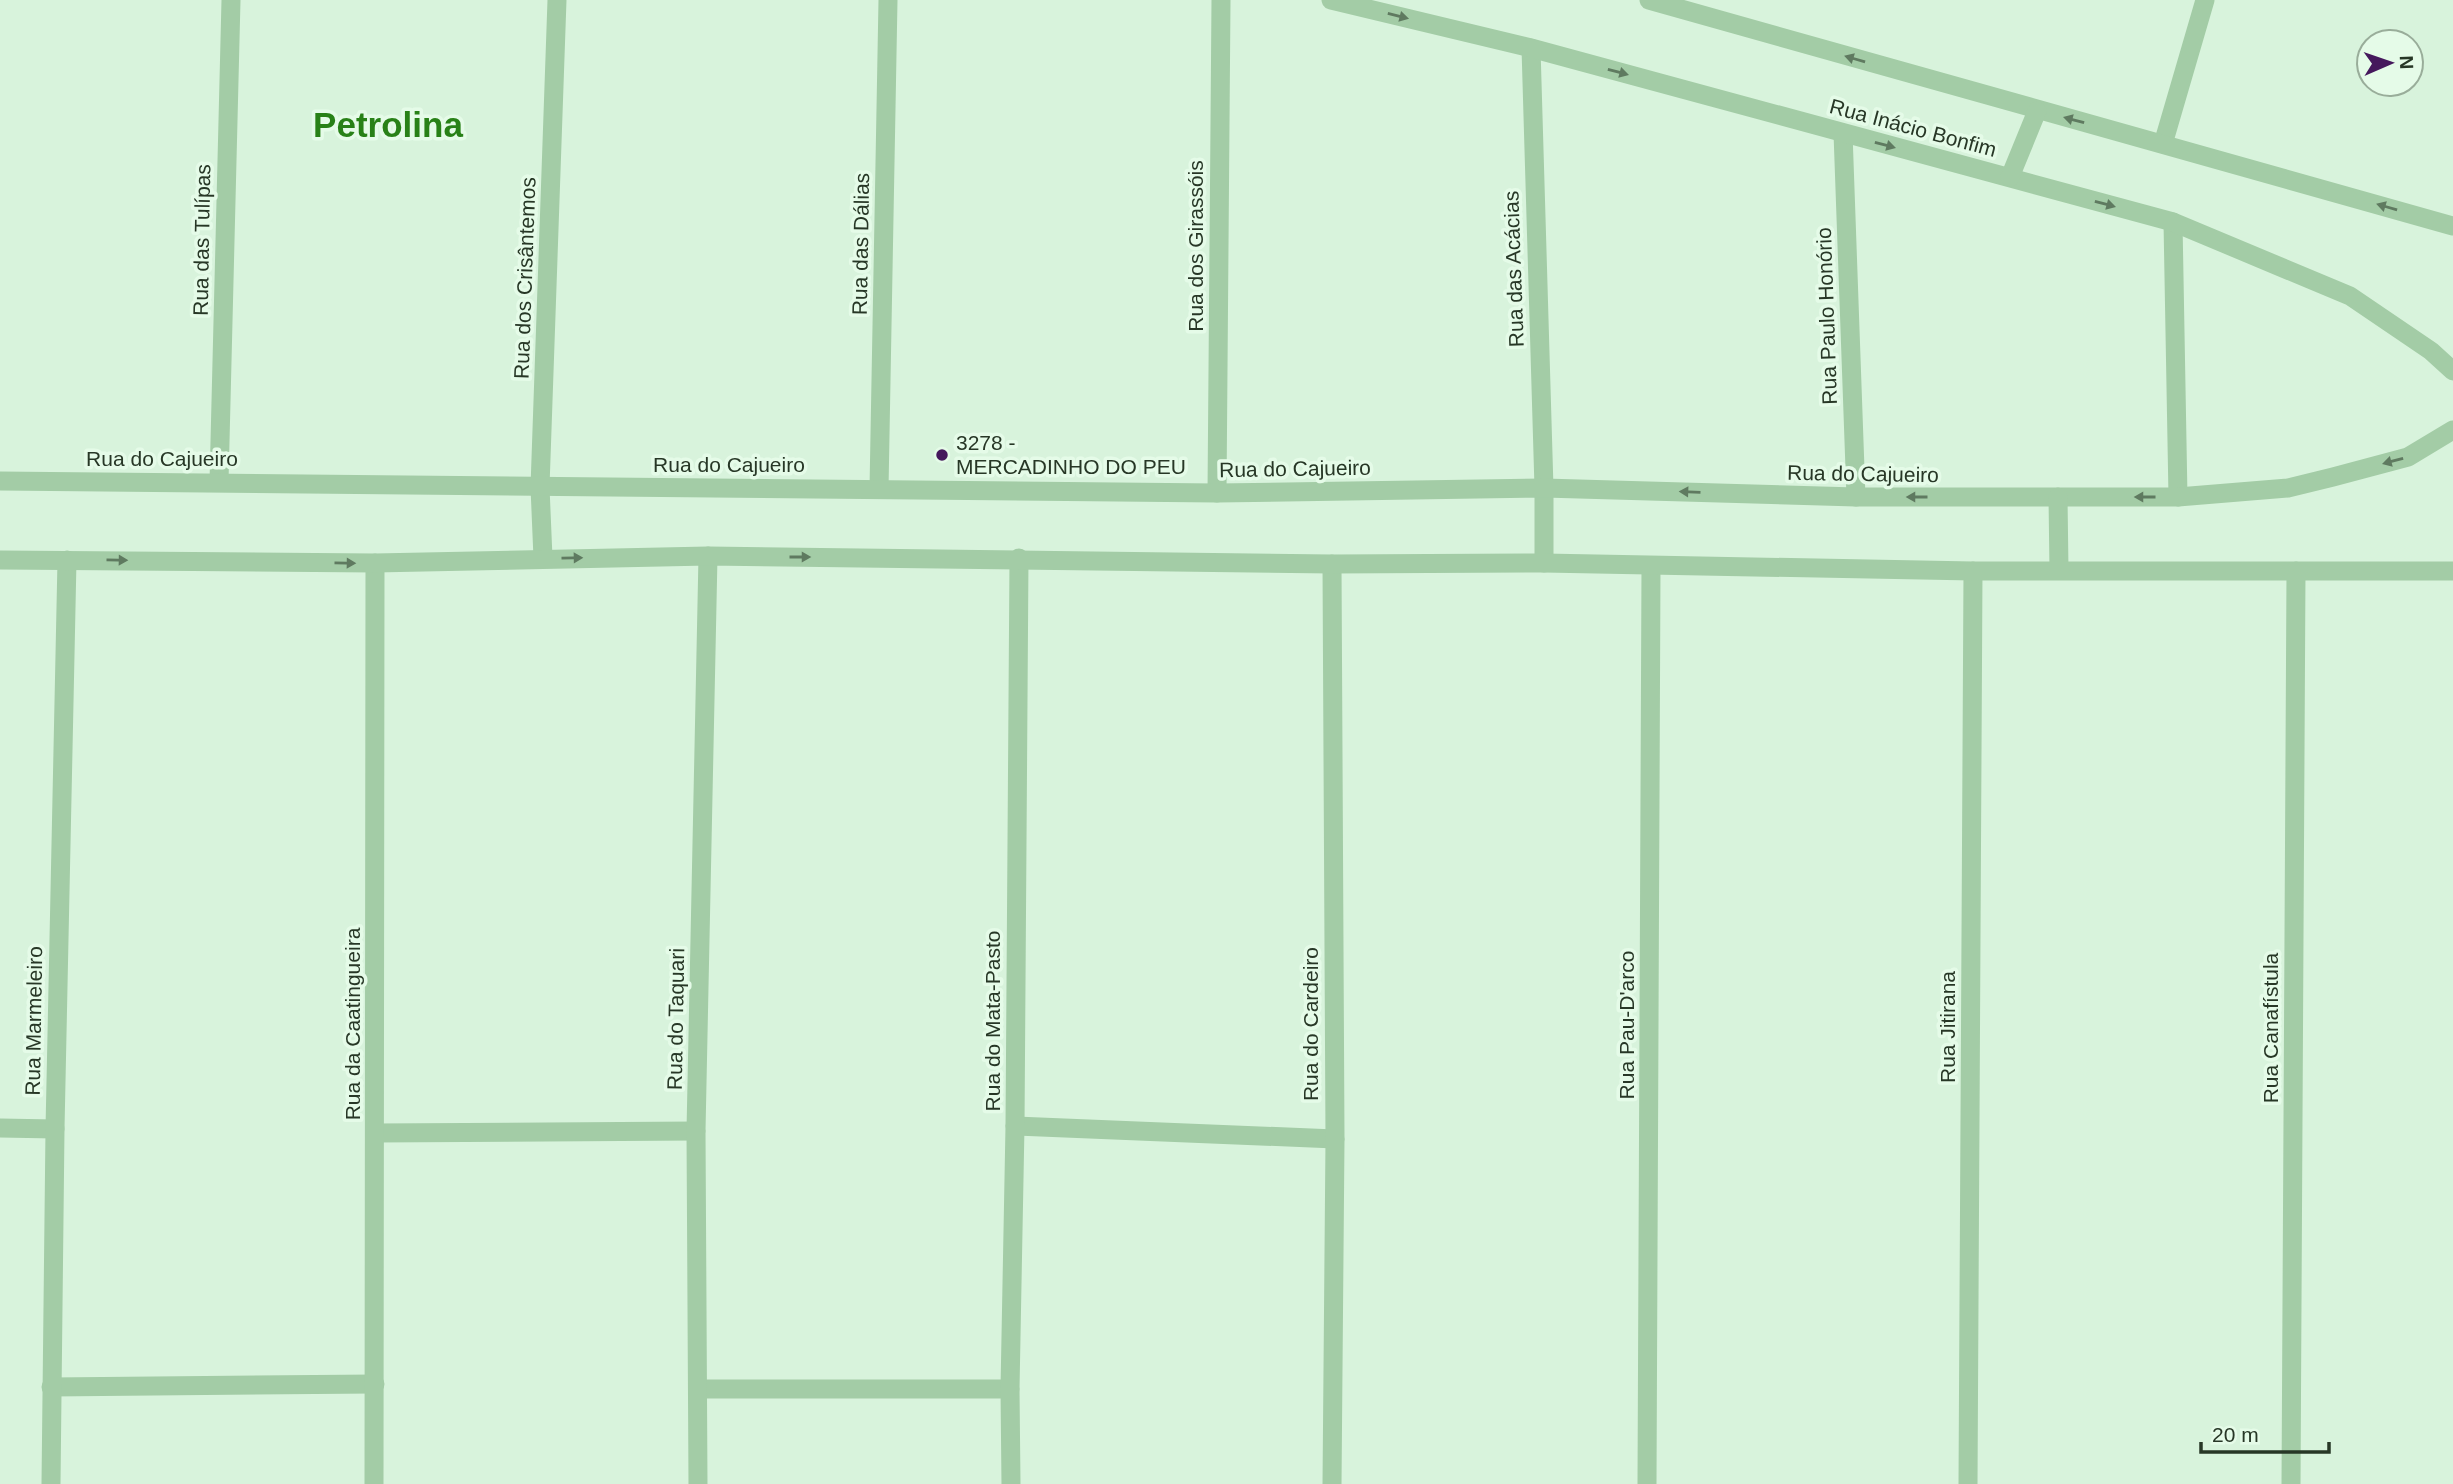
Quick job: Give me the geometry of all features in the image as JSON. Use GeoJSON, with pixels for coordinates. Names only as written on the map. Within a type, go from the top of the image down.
{"type":"FeatureCollection","features":[{"type":"Feature","properties":{"kind":"street","name":"Rua das Tulípas"},"geometry":{"type":"LineString","coordinates":[[219,482],[231,0]]}},
{"type":"Feature","properties":{"kind":"street","name":"Rua dos Crisântemos"},"geometry":{"type":"LineString","coordinates":[[544,558],[540,487],[557,0]]}},
{"type":"Feature","properties":{"kind":"street","name":"Rua das Dálias"},"geometry":{"type":"LineString","coordinates":[[879,489],[888,0]]}},
{"type":"Feature","properties":{"kind":"street","name":"Rua dos Girassóis"},"geometry":{"type":"LineString","coordinates":[[1217,493],[1221,0]]}},
{"type":"Feature","properties":{"kind":"street","name":"Rua Inácio Bonfim"},"geometry":{"type":"LineString","coordinates":[[1331,0],[1531,48],[2173,222],[2350,296],[2431,351],[2453,371]]}},
{"type":"Feature","properties":{"kind":"street"},"geometry":{"type":"LineString","coordinates":[[1649,0],[2453,226]]}},
{"type":"Feature","properties":{"kind":"street"},"geometry":{"type":"LineString","coordinates":[[2163,144],[2205,0]]}},
{"type":"Feature","properties":{"kind":"street","name":"Rua das Acácias"},"geometry":{"type":"LineString","coordinates":[[1531,48],[1544,563]]}},
{"type":"Feature","properties":{"kind":"street"},"geometry":{"type":"LineString","coordinates":[[2010,177],[2037,111]]}},
{"type":"Feature","properties":{"kind":"street","name":"Rua Paulo Honório"},"geometry":{"type":"LineString","coordinates":[[1843,134],[1856,498]]}},
{"type":"Feature","properties":{"kind":"street"},"geometry":{"type":"LineString","coordinates":[[2173,222],[2178,498]]}},
{"type":"Feature","properties":{"kind":"street","name":"Rua do Cajueiro"},"geometry":{"type":"LineString","coordinates":[[0,481],[1217,493],[1544,488],[1856,498],[2178,498],[2288,488],[2333,477],[2408,457],[2453,430]]}},
{"type":"Feature","properties":{"kind":"street"},"geometry":{"type":"LineString","coordinates":[[2058,498],[2059,570]]}},
{"type":"Feature","properties":{"kind":"street"},"geometry":{"type":"LineString","coordinates":[[0,559],[375,563],[708,556],[1332,564],[1544,563],[1973,571],[2453,571]]}},
{"type":"Feature","properties":{"kind":"street","name":"Rua do Taquari"},"geometry":{"type":"LineString","coordinates":[[698,1484],[696,1131],[708,556]]}},
{"type":"Feature","properties":{"kind":"street","name":"Rua do Mata-Pasto"},"geometry":{"type":"LineString","coordinates":[[1011,1484],[1019,558]]}},
{"type":"Feature","properties":{"kind":"street","name":"Rua Marmeleiro"},"geometry":{"type":"LineString","coordinates":[[51,1484],[55,1129],[67,560]]}},
{"type":"Feature","properties":{"kind":"street","name":"Rua da Caatingueira"},"geometry":{"type":"LineString","coordinates":[[374,1484],[375,563]]}},
{"type":"Feature","properties":{"kind":"street","name":"Rua do Cardeiro"},"geometry":{"type":"LineString","coordinates":[[1332,564],[1335,1139],[1332,1484]]}},
{"type":"Feature","properties":{"kind":"street","name":"Rua Pau-D'arco"},"geometry":{"type":"LineString","coordinates":[[1647,1484],[1651,566]]}},
{"type":"Feature","properties":{"kind":"street","name":"Rua Jitirana"},"geometry":{"type":"LineString","coordinates":[[1968,1484],[1973,571]]}},
{"type":"Feature","properties":{"kind":"street","name":"Rua Canafístula"},"geometry":{"type":"LineString","coordinates":[[2291,1484],[2296,571]]}},
{"type":"Feature","properties":{"kind":"street"},"geometry":{"type":"LineString","coordinates":[[1015,1126],[1335,1139]]}},
{"type":"Feature","properties":{"kind":"street"},"geometry":{"type":"LineString","coordinates":[[0,1128],[55,1129]]}},
{"type":"Feature","properties":{"kind":"street"},"geometry":{"type":"LineString","coordinates":[[375,1133],[696,1131]]}},
{"type":"Feature","properties":{"kind":"street"},"geometry":{"type":"LineString","coordinates":[[51,1387],[375,1384]]}},
{"type":"Feature","properties":{"kind":"street"},"geometry":{"type":"LineString","coordinates":[[699,1389],[1010,1389]]}},
{"type":"Feature","properties":{"kind":"place","name":"3278 - MERCADINHO DO PEU"},"geometry":{"type":"Point","coordinates":[942,455]}},
{"type":"Feature","properties":{"kind":"district","name":"Petrolina"},"geometry":{"type":"Point","coordinates":[388,125]}}]}
